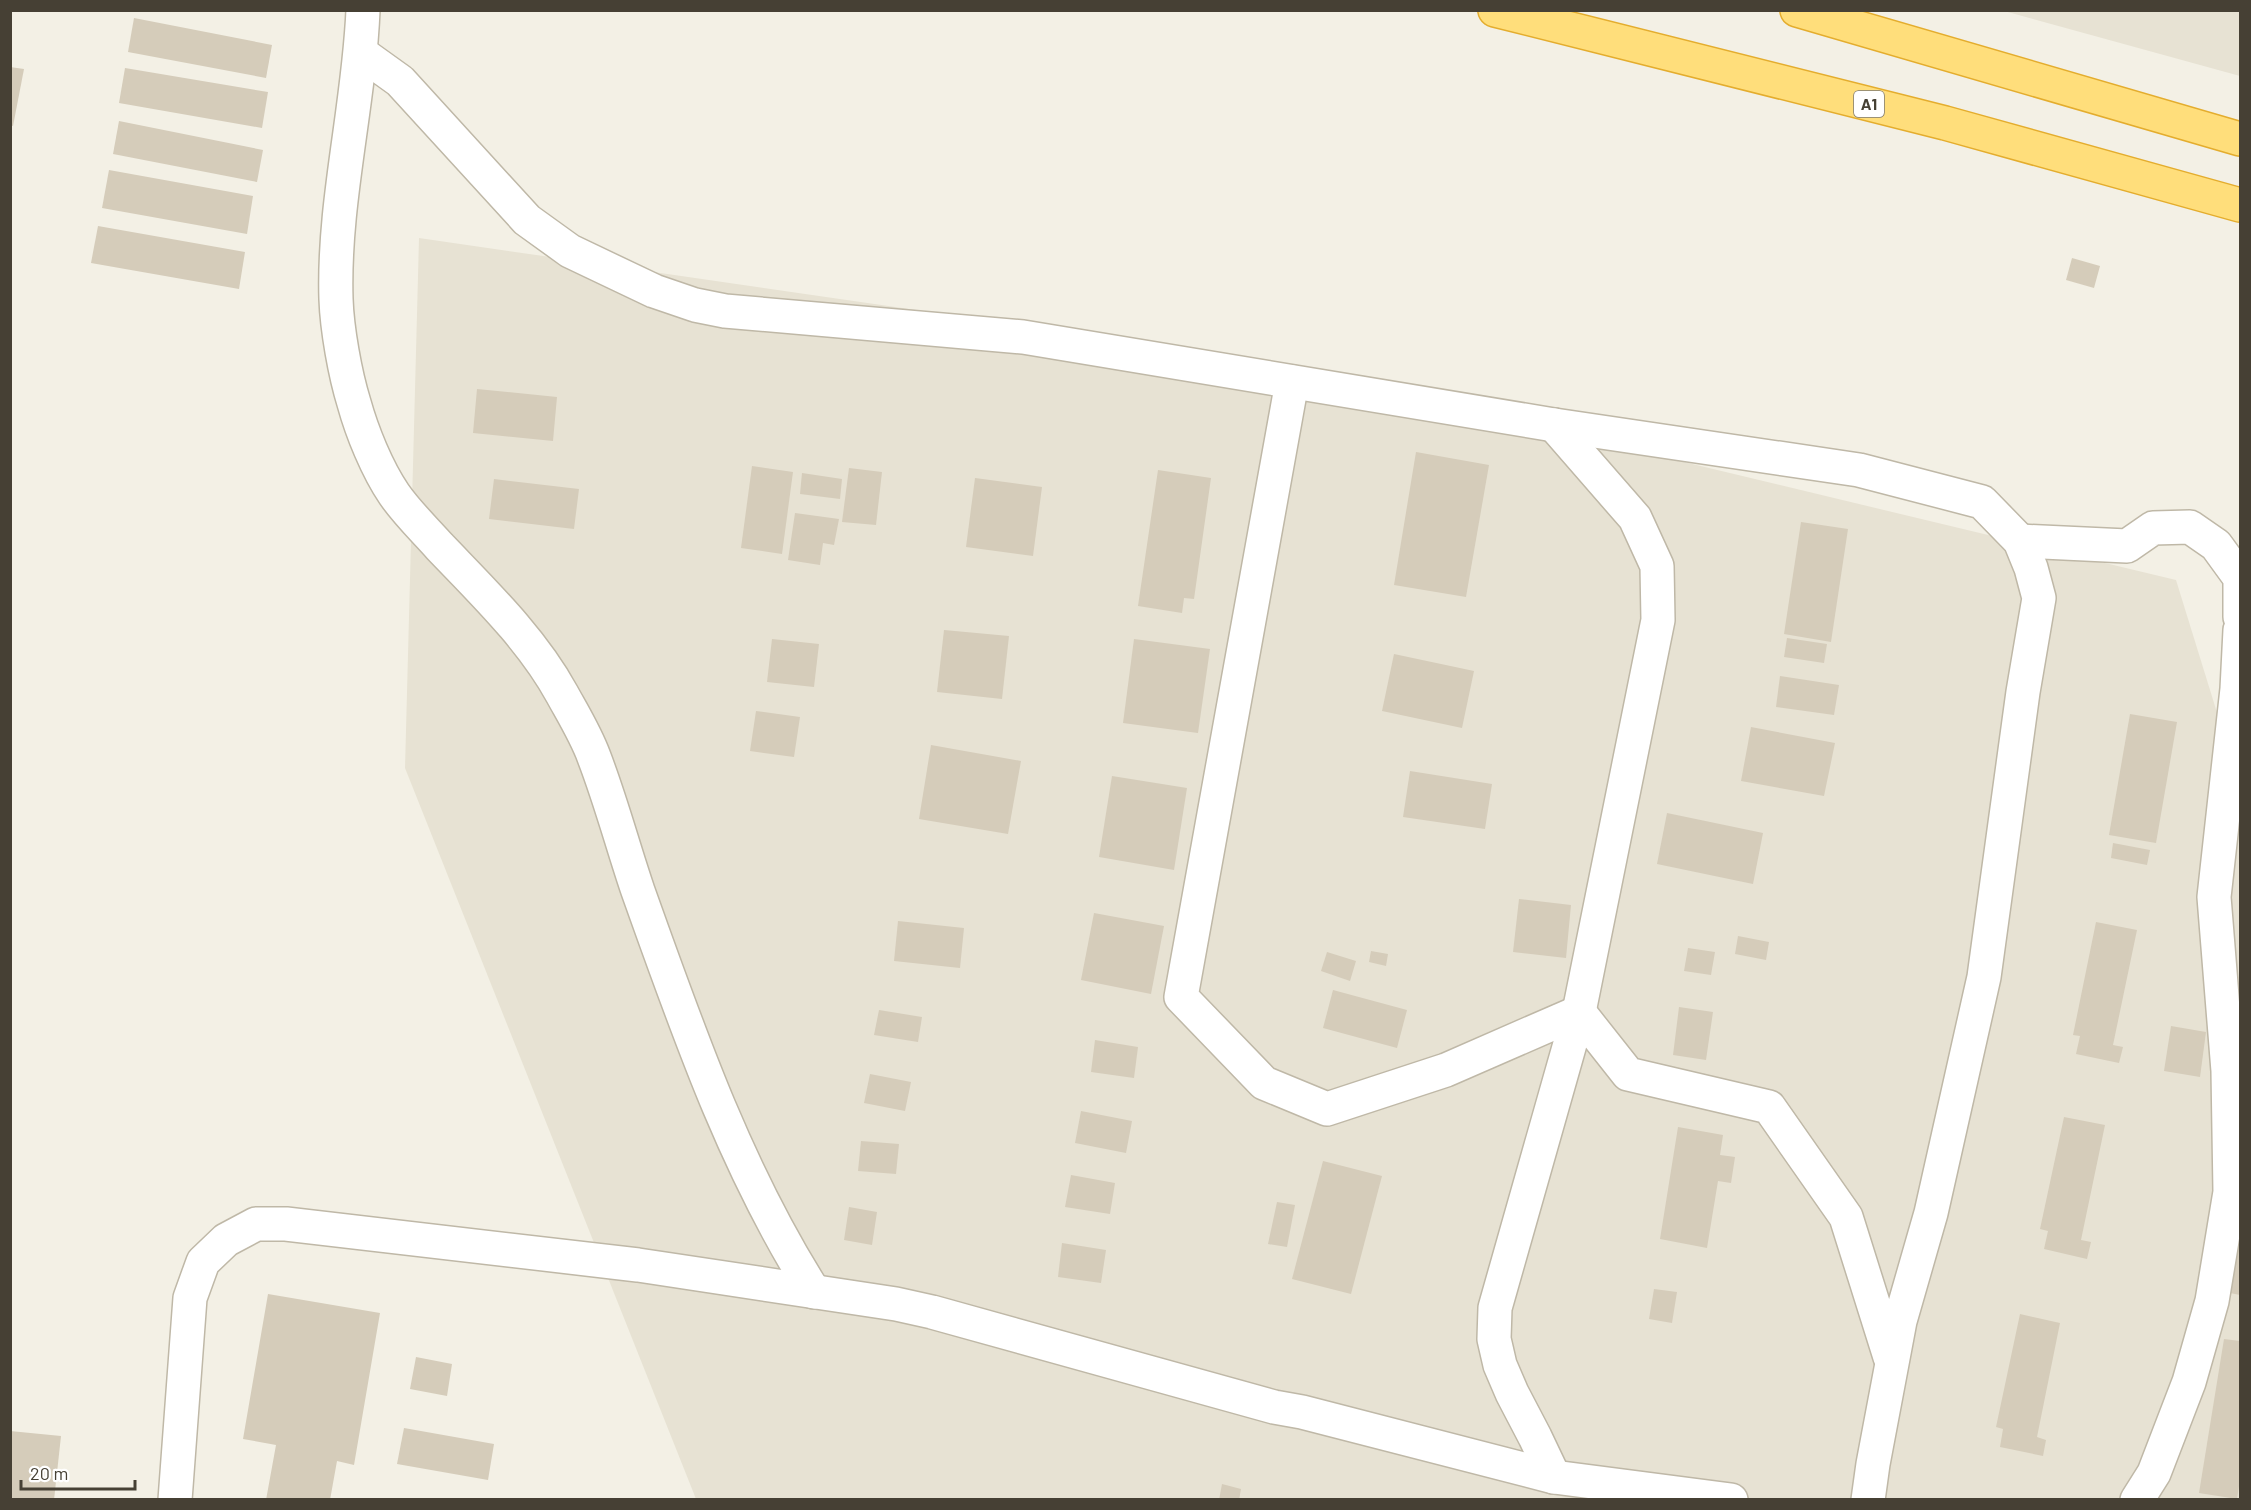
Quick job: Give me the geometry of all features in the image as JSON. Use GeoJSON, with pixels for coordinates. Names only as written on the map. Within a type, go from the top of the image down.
{"type":"FeatureCollection","features":[{"type":"Feature","properties":{"kind":"highway","name":"A1"},"geometry":{"type":"LineString","coordinates":[[1495,10],[1945,123],[2241,205]]}},
{"type":"Feature","properties":{"kind":"highway"},"geometry":{"type":"LineString","coordinates":[[1797,10],[2241,139]]}},
{"type":"Feature","properties":{"kind":"street"},"geometry":{"type":"LineString","coordinates":[[363,10],[361,53],[340,208],[336,300],[344,359],[358,414],[370,446],[393,493],[422,528],[516,628],[559,688],[588,744],[677,1000],[712,1090],[791,1256],[814,1292]]}},
{"type":"Feature","properties":{"kind":"street"},"geometry":{"type":"LineString","coordinates":[[361,53],[400,81],[527,220],[570,251],[654,291],[695,305],[725,311],[1023,337],[1554,426],[1859,470],[1982,502],[2020,541],[2031,568],[2039,598],[1984,977],[1931,1213],[1900,1321],[1868,1500]]}},
{"type":"Feature","properties":{"kind":"street"},"geometry":{"type":"LineString","coordinates":[[1292,382],[1181,997],[1264,1083],[1327,1109],[1446,1070],[1579,1012]]}},
{"type":"Feature","properties":{"kind":"street"},"geometry":{"type":"LineString","coordinates":[[1554,426],[1635,518],[1657,566],[1658,620],[1579,1012],[1495,1308],[1494,1339],[1500,1365],[1554,1477]]}},
{"type":"Feature","properties":{"kind":"street"},"geometry":{"type":"LineString","coordinates":[[2020,541],[2127,546],[2153,528],[2190,527],[2228,545],[2240,578],[2241,617]]}},
{"type":"Feature","properties":{"kind":"street"},"geometry":{"type":"LineString","coordinates":[[2138,1500],[2154,1473],[2189,1382],[2212,1301],[2230,1192],[2228,1071],[2214,897],[2235,710],[2241,630]]}},
{"type":"Feature","properties":{"kind":"street"},"geometry":{"type":"LineString","coordinates":[[1579,1012],[1628,1074],[1768,1107],[1846,1217],[1892,1362]]}},
{"type":"Feature","properties":{"kind":"street"},"geometry":{"type":"LineString","coordinates":[[176,1500],[190,1299],[203,1262],[226,1240],[256,1224],[286,1224],[638,1264],[932,1312],[1274,1407],[1302,1412],[1554,1477],[1731,1500]]}},
{"type":"Feature","properties":{"kind":"shaded area"},"geometry":{"type":"Polygon","coordinates":[[[2004,11],[2240,11],[2240,76],[2004,11]]]}},
{"type":"Feature","properties":{"kind":"shaded area"},"geometry":{"type":"Polygon","coordinates":[[[419,238],[1254,359],[2176,580],[2240,787],[2240,1499],[696,1499],[405,768],[419,238]]]}},
{"type":"Feature","properties":{"kind":"building"},"geometry":{"type":"Polygon","coordinates":[[[134,18],[272,45],[266,78],[128,52],[134,18]]]}},
{"type":"Feature","properties":{"kind":"building"},"geometry":{"type":"Polygon","coordinates":[[[10,67],[24,69],[13,126],[10,125],[10,67]]]}},
{"type":"Feature","properties":{"kind":"building"},"geometry":{"type":"Polygon","coordinates":[[[125,68],[268,92],[262,128],[119,103],[125,68]]]}},
{"type":"Feature","properties":{"kind":"building"},"geometry":{"type":"Polygon","coordinates":[[[119,121],[263,150],[257,182],[113,154],[119,121]]]}},
{"type":"Feature","properties":{"kind":"building"},"geometry":{"type":"Polygon","coordinates":[[[109,170],[253,196],[247,234],[102,208],[109,170]]]}},
{"type":"Feature","properties":{"kind":"building"},"geometry":{"type":"Polygon","coordinates":[[[98,226],[245,252],[239,289],[91,263],[98,226]]]}},
{"type":"Feature","properties":{"kind":"building"},"geometry":{"type":"Polygon","coordinates":[[[2072,258],[2100,266],[2094,288],[2066,280],[2072,258]]]}},
{"type":"Feature","properties":{"kind":"building"},"geometry":{"type":"Polygon","coordinates":[[[477,389],[557,397],[553,441],[473,433],[477,389]]]}},
{"type":"Feature","properties":{"kind":"building"},"geometry":{"type":"Polygon","coordinates":[[[1416,452],[1489,465],[1466,597],[1394,585],[1416,452]]]}},
{"type":"Feature","properties":{"kind":"building"},"geometry":{"type":"Polygon","coordinates":[[[752,466],[793,472],[782,554],[741,548],[752,466]]]}},
{"type":"Feature","properties":{"kind":"building"},"geometry":{"type":"Polygon","coordinates":[[[849,468],[882,472],[876,525],[842,522],[849,468]]]}},
{"type":"Feature","properties":{"kind":"building"},"geometry":{"type":"Polygon","coordinates":[[[1158,470],[1211,478],[1194,599],[1184,598],[1182,613],[1138,606],[1158,470]]]}},
{"type":"Feature","properties":{"kind":"building"},"geometry":{"type":"Polygon","coordinates":[[[802,473],[842,479],[840,499],[800,494],[802,473]]]}},
{"type":"Feature","properties":{"kind":"building"},"geometry":{"type":"Polygon","coordinates":[[[975,478],[1042,487],[1033,556],[966,547],[975,478]]]}},
{"type":"Feature","properties":{"kind":"building"},"geometry":{"type":"Polygon","coordinates":[[[494,479],[579,489],[574,529],[489,519],[494,479]]]}},
{"type":"Feature","properties":{"kind":"building"},"geometry":{"type":"Polygon","coordinates":[[[795,513],[839,519],[834,545],[823,543],[820,565],[788,560],[795,513]]]}},
{"type":"Feature","properties":{"kind":"building"},"geometry":{"type":"Polygon","coordinates":[[[1801,522],[1848,529],[1831,642],[1784,634],[1801,522]]]}},
{"type":"Feature","properties":{"kind":"building"},"geometry":{"type":"Polygon","coordinates":[[[944,630],[1009,636],[1002,699],[937,692],[944,630]]]}},
{"type":"Feature","properties":{"kind":"building"},"geometry":{"type":"Polygon","coordinates":[[[1787,638],[1827,644],[1824,663],[1784,657],[1787,638]]]}},
{"type":"Feature","properties":{"kind":"building"},"geometry":{"type":"Polygon","coordinates":[[[772,639],[819,644],[814,687],[767,682],[772,639]]]}},
{"type":"Feature","properties":{"kind":"building"},"geometry":{"type":"Polygon","coordinates":[[[1134,639],[1210,649],[1198,733],[1123,723],[1134,639]]]}},
{"type":"Feature","properties":{"kind":"building"},"geometry":{"type":"Polygon","coordinates":[[[1394,654],[1474,671],[1462,728],[1382,711],[1394,654]]]}},
{"type":"Feature","properties":{"kind":"building"},"geometry":{"type":"Polygon","coordinates":[[[1780,676],[1839,685],[1834,715],[1776,707],[1780,676]]]}},
{"type":"Feature","properties":{"kind":"building"},"geometry":{"type":"Polygon","coordinates":[[[756,711],[800,717],[794,757],[750,751],[756,711]]]}},
{"type":"Feature","properties":{"kind":"building"},"geometry":{"type":"Polygon","coordinates":[[[2130,714],[2177,722],[2156,843],[2109,835],[2130,714]]]}},
{"type":"Feature","properties":{"kind":"building"},"geometry":{"type":"Polygon","coordinates":[[[1751,727],[1835,743],[1824,796],[1741,781],[1751,727]]]}},
{"type":"Feature","properties":{"kind":"building"},"geometry":{"type":"Polygon","coordinates":[[[931,745],[1021,761],[1008,834],[919,819],[931,745]]]}},
{"type":"Feature","properties":{"kind":"building"},"geometry":{"type":"Polygon","coordinates":[[[1410,771],[1492,784],[1485,829],[1403,817],[1410,771]]]}},
{"type":"Feature","properties":{"kind":"building"},"geometry":{"type":"Polygon","coordinates":[[[1112,776],[1187,788],[1174,870],[1099,857],[1112,776]]]}},
{"type":"Feature","properties":{"kind":"building"},"geometry":{"type":"Polygon","coordinates":[[[1667,813],[1763,833],[1753,884],[1657,864],[1667,813]]]}},
{"type":"Feature","properties":{"kind":"building"},"geometry":{"type":"Polygon","coordinates":[[[2113,843],[2150,850],[2147,865],[2111,858],[2113,843]]]}},
{"type":"Feature","properties":{"kind":"building"},"geometry":{"type":"Polygon","coordinates":[[[1519,899],[1571,905],[1566,958],[1513,952],[1519,899]]]}},
{"type":"Feature","properties":{"kind":"building"},"geometry":{"type":"Polygon","coordinates":[[[1094,913],[1164,926],[1151,994],[1081,980],[1094,913]]]}},
{"type":"Feature","properties":{"kind":"building"},"geometry":{"type":"Polygon","coordinates":[[[898,921],[964,928],[960,968],[894,961],[898,921]]]}},
{"type":"Feature","properties":{"kind":"building"},"geometry":{"type":"Polygon","coordinates":[[[2096,922],[2137,930],[2113,1045],[2123,1047],[2119,1063],[2076,1054],[2080,1036],[2073,1035],[2096,922]]]}},
{"type":"Feature","properties":{"kind":"building"},"geometry":{"type":"Polygon","coordinates":[[[1738,936],[1769,942],[1766,960],[1735,954],[1738,936]]]}},
{"type":"Feature","properties":{"kind":"building"},"geometry":{"type":"Polygon","coordinates":[[[1688,948],[1715,952],[1711,975],[1684,971],[1688,948]]]}},
{"type":"Feature","properties":{"kind":"building"},"geometry":{"type":"Polygon","coordinates":[[[1371,951],[1388,954],[1386,966],[1369,962],[1371,951]]]}},
{"type":"Feature","properties":{"kind":"building"},"geometry":{"type":"Polygon","coordinates":[[[1327,952],[1356,961],[1350,981],[1321,971],[1327,952]]]}},
{"type":"Feature","properties":{"kind":"building"},"geometry":{"type":"Polygon","coordinates":[[[1333,990],[1407,1010],[1397,1048],[1323,1028],[1333,990]]]}},
{"type":"Feature","properties":{"kind":"building"},"geometry":{"type":"Polygon","coordinates":[[[1679,1007],[1713,1012],[1706,1060],[1673,1055],[1679,1007]]]}},
{"type":"Feature","properties":{"kind":"building"},"geometry":{"type":"Polygon","coordinates":[[[879,1010],[922,1017],[918,1042],[874,1035],[879,1010]]]}},
{"type":"Feature","properties":{"kind":"building"},"geometry":{"type":"Polygon","coordinates":[[[2171,1026],[2206,1032],[2200,1077],[2164,1071],[2171,1026]]]}},
{"type":"Feature","properties":{"kind":"building"},"geometry":{"type":"Polygon","coordinates":[[[1095,1040],[1138,1047],[1134,1078],[1091,1072],[1095,1040]]]}},
{"type":"Feature","properties":{"kind":"building"},"geometry":{"type":"Polygon","coordinates":[[[870,1074],[911,1082],[905,1111],[864,1103],[870,1074]]]}},
{"type":"Feature","properties":{"kind":"building"},"geometry":{"type":"Polygon","coordinates":[[[1081,1111],[1132,1121],[1126,1153],[1075,1143],[1081,1111]]]}},
{"type":"Feature","properties":{"kind":"building"},"geometry":{"type":"Polygon","coordinates":[[[2064,1117],[2105,1125],[2081,1240],[2091,1242],[2087,1259],[2044,1249],[2048,1231],[2040,1229],[2064,1117]]]}},
{"type":"Feature","properties":{"kind":"building"},"geometry":{"type":"Polygon","coordinates":[[[1678,1127],[1723,1135],[1720,1155],[1735,1157],[1731,1183],[1718,1181],[1707,1248],[1660,1239],[1678,1127]]]}},
{"type":"Feature","properties":{"kind":"building"},"geometry":{"type":"Polygon","coordinates":[[[861,1141],[899,1144],[896,1174],[858,1171],[861,1141]]]}},
{"type":"Feature","properties":{"kind":"building"},"geometry":{"type":"Polygon","coordinates":[[[1323,1161],[1382,1176],[1351,1294],[1292,1279],[1323,1161]]]}},
{"type":"Feature","properties":{"kind":"building"},"geometry":{"type":"Polygon","coordinates":[[[1071,1175],[1115,1183],[1110,1214],[1065,1207],[1071,1175]]]}},
{"type":"Feature","properties":{"kind":"building"},"geometry":{"type":"Polygon","coordinates":[[[1277,1202],[1295,1205],[1287,1247],[1268,1244],[1277,1202]]]}},
{"type":"Feature","properties":{"kind":"building"},"geometry":{"type":"Polygon","coordinates":[[[849,1207],[877,1212],[872,1245],[844,1240],[849,1207]]]}},
{"type":"Feature","properties":{"kind":"building"},"geometry":{"type":"Polygon","coordinates":[[[2240,1236],[2240,1295],[2230,1293],[2240,1236]]]}},
{"type":"Feature","properties":{"kind":"building"},"geometry":{"type":"Polygon","coordinates":[[[1062,1243],[1106,1250],[1101,1283],[1058,1277],[1062,1243]]]}},
{"type":"Feature","properties":{"kind":"building"},"geometry":{"type":"Polygon","coordinates":[[[1654,1289],[1677,1292],[1672,1323],[1649,1319],[1654,1289]]]}},
{"type":"Feature","properties":{"kind":"building"},"geometry":{"type":"Polygon","coordinates":[[[268,1294],[380,1313],[354,1465],[337,1461],[330,1500],[266,1500],[276,1445],[243,1439],[268,1294]]]}},
{"type":"Feature","properties":{"kind":"building"},"geometry":{"type":"Polygon","coordinates":[[[2020,1314],[2060,1323],[2037,1437],[2046,1440],[2043,1456],[2000,1447],[2003,1429],[1996,1427],[2020,1314]]]}},
{"type":"Feature","properties":{"kind":"building"},"geometry":{"type":"Polygon","coordinates":[[[2224,1339],[2240,1341],[2240,1480],[2237,1499],[2199,1493],[2224,1339]]]}},
{"type":"Feature","properties":{"kind":"building"},"geometry":{"type":"Polygon","coordinates":[[[416,1357],[452,1364],[447,1396],[410,1389],[416,1357]]]}},
{"type":"Feature","properties":{"kind":"building"},"geometry":{"type":"Polygon","coordinates":[[[404,1428],[494,1444],[488,1480],[397,1464],[404,1428]]]}},
{"type":"Feature","properties":{"kind":"building"},"geometry":{"type":"Polygon","coordinates":[[[10,1431],[61,1436],[54,1500],[10,1500],[10,1431]]]}},
{"type":"Feature","properties":{"kind":"building"},"geometry":{"type":"Polygon","coordinates":[[[1222,1484],[1241,1489],[1239,1500],[1219,1500],[1222,1484]]]}}]}
